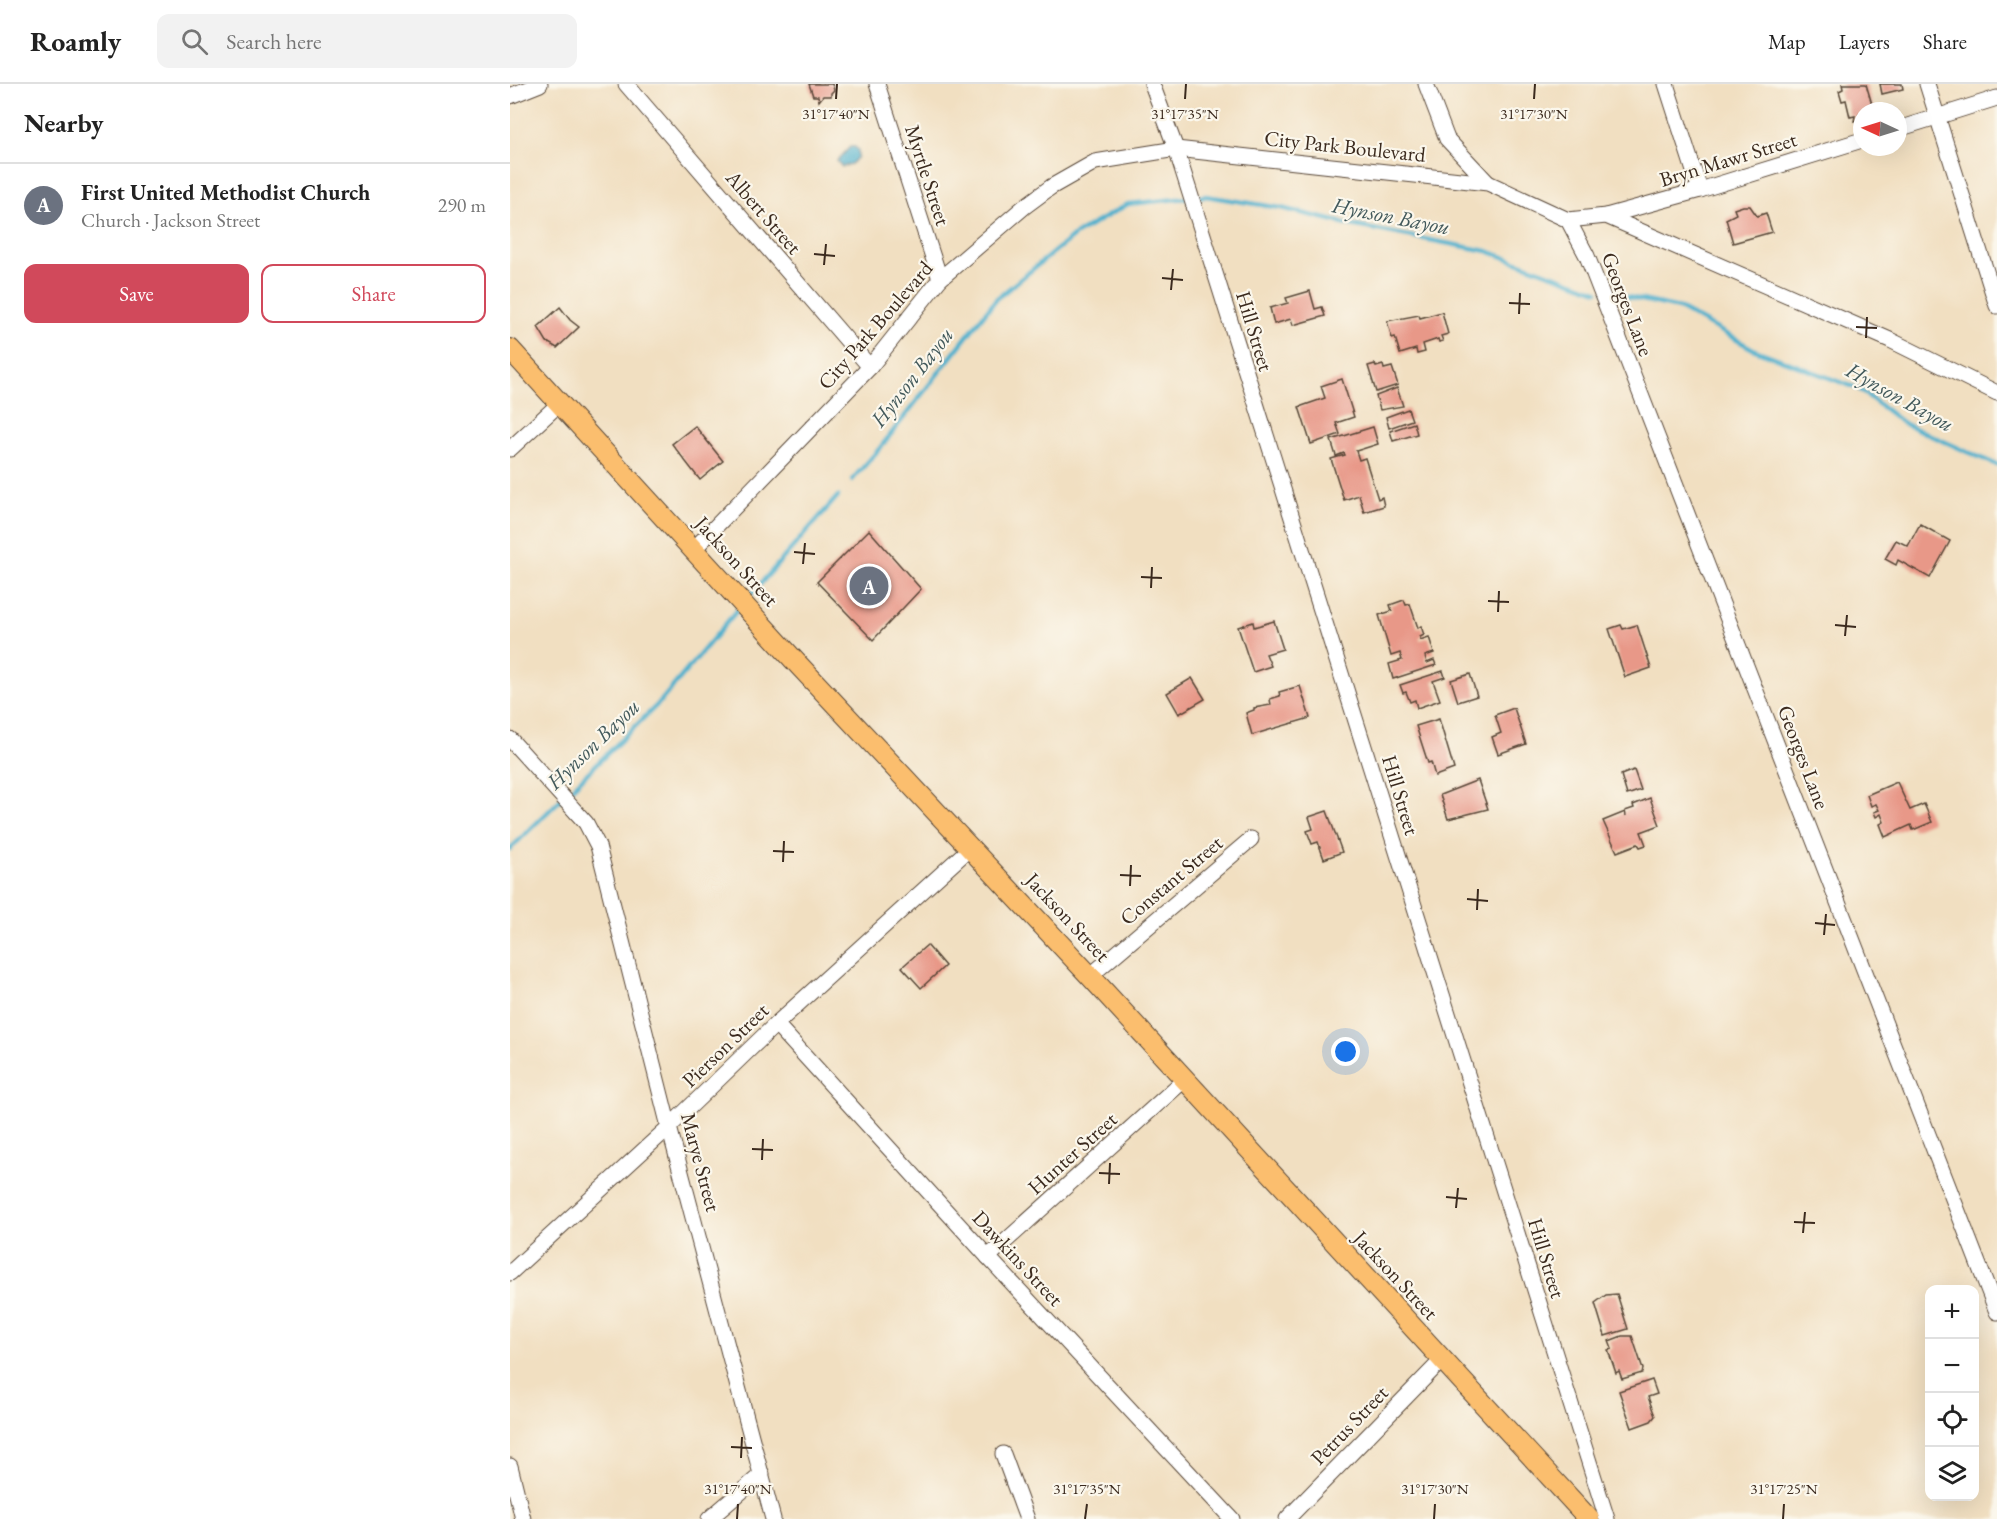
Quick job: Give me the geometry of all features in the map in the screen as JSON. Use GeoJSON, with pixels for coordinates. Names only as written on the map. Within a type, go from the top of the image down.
{"type":"FeatureCollection","features":[{"type":"Feature","properties":{"kind":"main road","name":"Jackson Street"},"geometry":{"type":"LineString","coordinates":[[510,349],[793,659],[1090,976],[1588,1519]]}},
{"type":"Feature","properties":{"kind":"street"},"geometry":{"type":"LineString","coordinates":[[510,96],[540,84]]}},
{"type":"Feature","properties":{"kind":"street","name":"Albert Street"},"geometry":{"type":"LineString","coordinates":[[626,84],[870,367]]}},
{"type":"Feature","properties":{"kind":"street","name":"Myrtle Street"},"geometry":{"type":"LineString","coordinates":[[877,84],[940,279]]}},
{"type":"Feature","properties":{"kind":"street","name":"Hill Street"},"geometry":{"type":"LineString","coordinates":[[1152,84],[1176,149],[1606,1519]]}},
{"type":"Feature","properties":{"kind":"street"},"geometry":{"type":"LineString","coordinates":[[1426,84],[1447,139],[1488,183]]}},
{"type":"Feature","properties":{"kind":"street"},"geometry":{"type":"LineString","coordinates":[[1666,84],[1700,190]]}},
{"type":"Feature","properties":{"kind":"street"},"geometry":{"type":"LineString","coordinates":[[1927,84],[1997,306]]}},
{"type":"Feature","properties":{"kind":"street"},"geometry":{"type":"LineString","coordinates":[[1907,126],[1997,98]]}},
{"type":"Feature","properties":{"kind":"street","name":"Bryn Mawr Street"},"geometry":{"type":"LineString","coordinates":[[1606,216],[1853,143]]}},
{"type":"Feature","properties":{"kind":"street","name":"City Park Boulevard"},"geometry":{"type":"LineString","coordinates":[[694,549],[870,367],[940,279],[1024,207],[1095,162],[1176,149],[1488,183],[1568,220]]}},
{"type":"Feature","properties":{"kind":"street"},"geometry":{"type":"LineString","coordinates":[[1568,220],[1606,216],[1890,340],[1997,393]]}},
{"type":"Feature","properties":{"kind":"street","name":"Georges Lane"},"geometry":{"type":"LineString","coordinates":[[1568,220],[1587,256],[1997,1312]]}},
{"type":"Feature","properties":{"kind":"street"},"geometry":{"type":"LineString","coordinates":[[510,448],[560,403]]}},
{"type":"Feature","properties":{"kind":"street","name":"Marye Street"},"geometry":{"type":"LineString","coordinates":[[510,739],[586,823],[598,846],[669,1127],[773,1519]]}},
{"type":"Feature","properties":{"kind":"street","name":"Constant Street"},"geometry":{"type":"LineString","coordinates":[[1090,976],[1251,839]]}},
{"type":"Feature","properties":{"kind":"street","name":"Pierson Street"},"geometry":{"type":"LineString","coordinates":[[510,1273],[669,1127],[776,1024],[970,848]]}},
{"type":"Feature","properties":{"kind":"street","name":"Dawkins Street"},"geometry":{"type":"LineString","coordinates":[[776,1024],[988,1257],[1232,1519]]}},
{"type":"Feature","properties":{"kind":"street","name":"Hunter Street"},"geometry":{"type":"LineString","coordinates":[[988,1257],[1184,1080]]}},
{"type":"Feature","properties":{"kind":"street","name":"Petrus Street"},"geometry":{"type":"LineString","coordinates":[[1287,1519],[1442,1360]]}},
{"type":"Feature","properties":{"kind":"street"},"geometry":{"type":"LineString","coordinates":[[1003,1454],[1026,1519]]}},
{"type":"Feature","properties":{"kind":"street"},"geometry":{"type":"LineString","coordinates":[[510,1466],[523,1519]]}},
{"type":"Feature","properties":{"kind":"street"},"geometry":{"type":"LineString","coordinates":[[710,1519],[762,1474]]}},
{"type":"Feature","properties":{"kind":"water"},"geometry":{"type":"Polygon","coordinates":[[[850,147],[858,150],[858,157],[851,164],[842,167],[837,161],[850,147]]]}},
{"type":"Feature","properties":{"kind":"building"},"geometry":{"type":"Polygon","coordinates":[[[809,84],[832,84],[834,90],[831,96],[823,96],[819,101],[818,96],[813,96],[809,84]]]}},
{"type":"Feature","properties":{"kind":"building"},"geometry":{"type":"Polygon","coordinates":[[[1842,84],[1866,84],[1871,102],[1853,102],[1853,116],[1850,117],[1846,100],[1842,101],[1839,91],[1843,89],[1842,84]]]}},
{"type":"Feature","properties":{"kind":"building"},"geometry":{"type":"Polygon","coordinates":[[[1880,84],[1902,84],[1903,89],[1882,94],[1880,84]]]}},
{"type":"Feature","properties":{"kind":"building"},"geometry":{"type":"Polygon","coordinates":[[[1750,206],[1757,216],[1766,213],[1772,232],[1733,243],[1726,219],[1736,214],[1734,209],[1750,206]]]}},
{"type":"Feature","properties":{"kind":"building"},"geometry":{"type":"Polygon","coordinates":[[[1310,291],[1315,309],[1322,307],[1325,316],[1293,325],[1291,319],[1274,324],[1270,308],[1288,303],[1286,298],[1310,291]]]}},
{"type":"Feature","properties":{"kind":"building"},"geometry":{"type":"Polygon","coordinates":[[[560,307],[579,327],[557,348],[547,342],[538,327],[560,307]]]}},
{"type":"Feature","properties":{"kind":"building"},"geometry":{"type":"Polygon","coordinates":[[[1442,312],[1448,334],[1441,336],[1443,341],[1439,342],[1438,339],[1423,344],[1425,352],[1417,354],[1416,349],[1400,354],[1387,321],[1419,315],[1420,318],[1442,312]]]}},
{"type":"Feature","properties":{"kind":"building"},"geometry":{"type":"Polygon","coordinates":[[[1375,364],[1376,367],[1383,365],[1384,369],[1392,367],[1398,385],[1376,392],[1368,366],[1375,364]]]}},
{"type":"Feature","properties":{"kind":"building"},"geometry":{"type":"Polygon","coordinates":[[[1342,379],[1354,417],[1336,423],[1340,434],[1311,444],[1299,407],[1325,398],[1321,386],[1342,379]]]}},
{"type":"Feature","properties":{"kind":"building"},"geometry":{"type":"Polygon","coordinates":[[[1397,388],[1403,406],[1380,410],[1376,396],[1397,388]]]}},
{"type":"Feature","properties":{"kind":"building"},"geometry":{"type":"Polygon","coordinates":[[[1408,409],[1412,420],[1389,428],[1386,417],[1408,409]]]}},
{"type":"Feature","properties":{"kind":"building"},"geometry":{"type":"Polygon","coordinates":[[[1414,423],[1417,434],[1393,441],[1390,431],[1414,423]]]}},
{"type":"Feature","properties":{"kind":"building"},"geometry":{"type":"Polygon","coordinates":[[[695,426],[723,461],[700,480],[672,444],[695,426]]]}},
{"type":"Feature","properties":{"kind":"building"},"geometry":{"type":"Polygon","coordinates":[[[1373,427],[1378,444],[1356,451],[1359,460],[1365,458],[1378,499],[1382,497],[1384,506],[1364,512],[1359,495],[1344,500],[1331,459],[1345,455],[1344,453],[1336,456],[1331,440],[1373,427]]]}},
{"type":"Feature","properties":{"kind":"building"},"geometry":{"type":"Polygon","coordinates":[[[1920,524],[1950,541],[1930,578],[1898,560],[1896,565],[1885,559],[1896,540],[1908,546],[1920,524]]]}},
{"type":"Feature","properties":{"kind":"building"},"geometry":{"type":"Polygon","coordinates":[[[869,530],[921,589],[873,640],[817,582],[869,530]]]}},
{"type":"Feature","properties":{"kind":"building"},"geometry":{"type":"Polygon","coordinates":[[[1404,600],[1406,605],[1410,604],[1418,628],[1421,626],[1424,635],[1420,637],[1420,640],[1429,637],[1434,653],[1425,656],[1427,663],[1434,660],[1436,665],[1393,679],[1389,664],[1402,660],[1400,653],[1391,656],[1379,615],[1392,611],[1390,605],[1404,600]]]}},
{"type":"Feature","properties":{"kind":"building"},"geometry":{"type":"Polygon","coordinates":[[[1274,621],[1283,649],[1266,654],[1271,666],[1253,672],[1238,627],[1253,622],[1254,627],[1274,621]]]}},
{"type":"Feature","properties":{"kind":"building"},"geometry":{"type":"Polygon","coordinates":[[[1621,625],[1623,629],[1637,625],[1651,668],[1625,677],[1609,629],[1621,625]]]}},
{"type":"Feature","properties":{"kind":"building"},"geometry":{"type":"Polygon","coordinates":[[[1443,671],[1445,677],[1433,681],[1440,700],[1417,708],[1415,700],[1410,702],[1406,692],[1403,693],[1400,685],[1443,671]]]}},
{"type":"Feature","properties":{"kind":"building"},"geometry":{"type":"Polygon","coordinates":[[[1470,674],[1477,696],[1458,702],[1451,680],[1470,674]]]}},
{"type":"Feature","properties":{"kind":"building"},"geometry":{"type":"Polygon","coordinates":[[[1192,678],[1205,699],[1179,714],[1167,693],[1192,678]]]}},
{"type":"Feature","properties":{"kind":"building"},"geometry":{"type":"Polygon","coordinates":[[[1300,686],[1310,718],[1252,735],[1246,713],[1254,708],[1271,705],[1270,699],[1280,696],[1279,692],[1300,686]]]}},
{"type":"Feature","properties":{"kind":"building"},"geometry":{"type":"Polygon","coordinates":[[[1514,708],[1526,744],[1498,754],[1492,737],[1501,733],[1495,715],[1514,708]]]}},
{"type":"Feature","properties":{"kind":"building"},"geometry":{"type":"Polygon","coordinates":[[[1439,719],[1454,769],[1435,776],[1431,762],[1428,763],[1416,726],[1439,719]]]}},
{"type":"Feature","properties":{"kind":"building"},"geometry":{"type":"Polygon","coordinates":[[[1634,770],[1641,790],[1627,795],[1621,775],[1634,770]]]}},
{"type":"Feature","properties":{"kind":"building"},"geometry":{"type":"Polygon","coordinates":[[[1478,780],[1488,809],[1448,819],[1440,795],[1478,780]]]}},
{"type":"Feature","properties":{"kind":"building"},"geometry":{"type":"Polygon","coordinates":[[[1897,782],[1910,810],[1924,804],[1932,822],[1913,830],[1911,825],[1885,837],[1880,824],[1884,822],[1881,814],[1876,817],[1874,812],[1879,810],[1876,804],[1871,806],[1867,795],[1897,782]]]}},
{"type":"Feature","properties":{"kind":"building"},"geometry":{"type":"Polygon","coordinates":[[[1650,798],[1660,825],[1641,832],[1646,845],[1640,847],[1638,844],[1617,852],[1603,821],[1625,812],[1626,816],[1625,811],[1634,808],[1633,805],[1650,798]]]}},
{"type":"Feature","properties":{"kind":"building"},"geometry":{"type":"Polygon","coordinates":[[[1327,811],[1342,852],[1324,859],[1318,842],[1312,844],[1307,831],[1313,829],[1309,817],[1327,811]]]}},
{"type":"Feature","properties":{"kind":"building"},"geometry":{"type":"Polygon","coordinates":[[[927,945],[945,966],[921,988],[902,967],[927,945]]]}},
{"type":"Feature","properties":{"kind":"building"},"geometry":{"type":"Polygon","coordinates":[[[1617,1294],[1628,1329],[1605,1336],[1595,1303],[1606,1295],[1617,1294]]]}},
{"type":"Feature","properties":{"kind":"building"},"geometry":{"type":"Polygon","coordinates":[[[1622,1336],[1632,1336],[1643,1369],[1642,1373],[1622,1379],[1619,1371],[1616,1373],[1608,1350],[1612,1349],[1609,1341],[1622,1336]]]}},
{"type":"Feature","properties":{"kind":"building"},"geometry":{"type":"Polygon","coordinates":[[[1652,1380],[1657,1394],[1648,1397],[1655,1416],[1651,1421],[1632,1428],[1619,1391],[1652,1380]]]}},
{"type":"Feature","properties":{"kind":"waterway","name":"Hynson Bayou"},"geometry":{"type":"LineString","coordinates":[[852,480],[880,448],[996,299],[1076,234],[1128,204],[1206,196],[1281,208],[1351,225],[1487,251],[1597,291]]}},
{"type":"Feature","properties":{"kind":"waterway","name":"Hynson Bayou"},"geometry":{"type":"LineString","coordinates":[[1605,292],[1679,308],[1755,350],[1859,389],[1903,423],[1997,465]]}},
{"type":"Feature","properties":{"kind":"waterway","name":"Hynson Bayou"},"geometry":{"type":"LineString","coordinates":[[747,599],[838,496]]}},
{"type":"Feature","properties":{"kind":"waterway","name":"Hynson Bayou"},"geometry":{"type":"LineString","coordinates":[[510,849],[660,702],[739,608]]}},
{"type":"Feature","properties":{"kind":"place","name":"First United Methodist Church"},"geometry":{"type":"Point","coordinates":[869,586]}}]}
